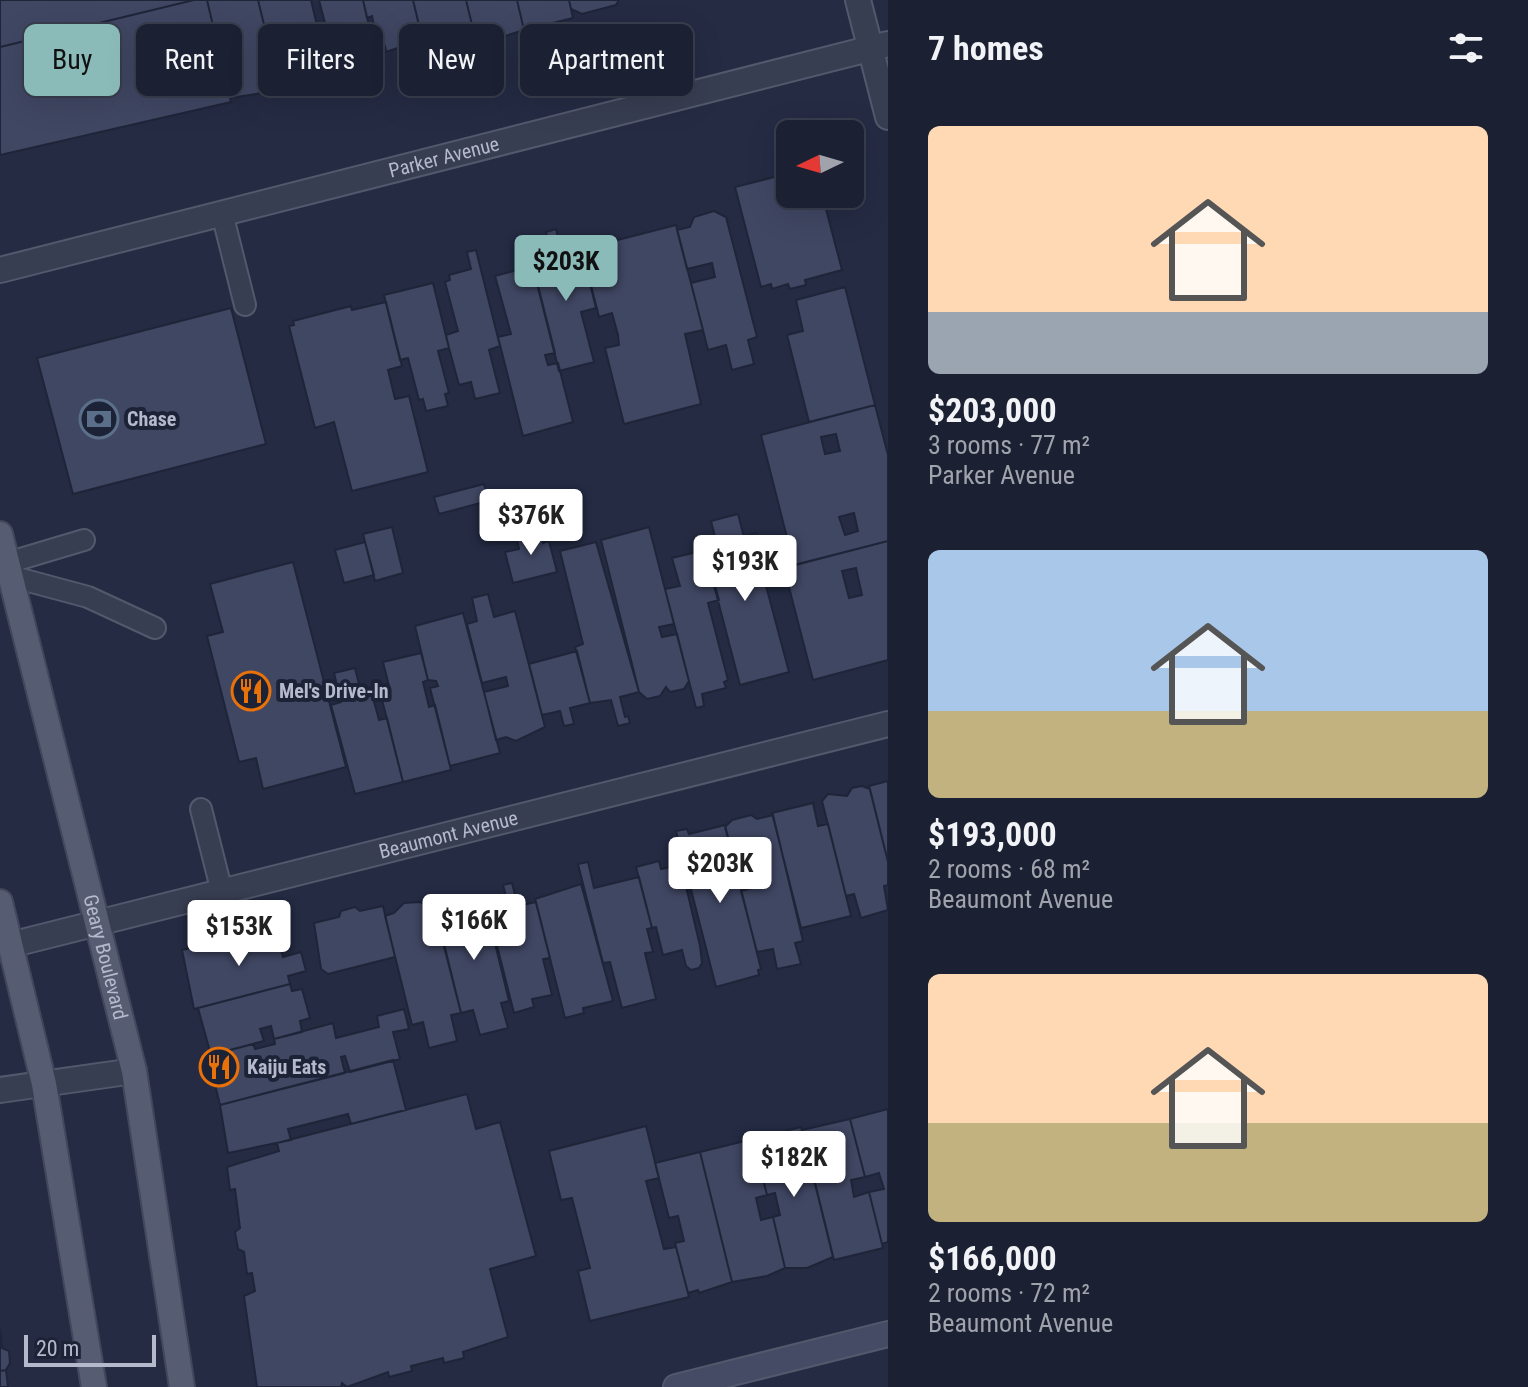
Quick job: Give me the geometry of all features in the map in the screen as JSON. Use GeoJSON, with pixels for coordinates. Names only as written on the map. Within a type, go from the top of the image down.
{"type":"FeatureCollection","features":[{"type":"Feature","properties":{"kind":"main road","name":"Geary Boulevard"},"geometry":{"type":"LineString","coordinates":[[0,534],[134,1071],[182,1387]]}},
{"type":"Feature","properties":{"kind":"main road"},"geometry":{"type":"LineString","coordinates":[[0,902],[44,1084],[94,1387]]}},
{"type":"Feature","properties":{"kind":"main road"},"geometry":{"type":"LineString","coordinates":[[676,1387],[888,1334]]}},
{"type":"Feature","properties":{"kind":"street"},"geometry":{"type":"LineString","coordinates":[[858,0],[879,46],[888,117]]}},
{"type":"Feature","properties":{"kind":"street","name":"Parker Avenue"},"geometry":{"type":"LineString","coordinates":[[0,270],[879,46]]}},
{"type":"Feature","properties":{"kind":"street","name":"Beaumont Avenue"},"geometry":{"type":"LineString","coordinates":[[10,945],[888,724]]}},
{"type":"Feature","properties":{"kind":"street"},"geometry":{"type":"LineString","coordinates":[[0,1090],[134,1071]]}},
{"type":"Feature","properties":{"kind":"lane"},"geometry":{"type":"LineString","coordinates":[[222,213],[245,305]]}},
{"type":"Feature","properties":{"kind":"lane"},"geometry":{"type":"LineString","coordinates":[[9,569],[84,540]]}},
{"type":"Feature","properties":{"kind":"lane"},"geometry":{"type":"LineString","coordinates":[[9,569],[88,597],[155,628]]}},
{"type":"Feature","properties":{"kind":"lane"},"geometry":{"type":"LineString","coordinates":[[201,809],[222,892]]}},
{"type":"Feature","properties":{"kind":"building"},"geometry":{"type":"Polygon","coordinates":[[[0,0],[194,0],[95,24],[24,24],[24,41],[0,47],[0,0]]]}},
{"type":"Feature","properties":{"kind":"building"},"geometry":{"type":"Polygon","coordinates":[[[194,0],[207,0],[213,24],[136,24],[136,96],[230,96],[231,102],[0,155],[0,47],[24,41],[24,96],[120,96],[120,24],[95,24],[194,0]]]}},
{"type":"Feature","properties":{"kind":"building"},"geometry":{"type":"Polygon","coordinates":[[[207,0],[258,0],[264,24],[258,24],[258,94],[230,98],[242,96],[242,24],[213,24],[207,0]]]}},
{"type":"Feature","properties":{"kind":"building"},"geometry":{"type":"Polygon","coordinates":[[[258,0],[311,0],[317,24],[264,24],[258,0]]]}},
{"type":"Feature","properties":{"kind":"building"},"geometry":{"type":"Polygon","coordinates":[[[319,0],[363,0],[369,24],[325,24],[319,0]]]}},
{"type":"Feature","properties":{"kind":"building"},"geometry":{"type":"Polygon","coordinates":[[[363,0],[413,0],[419,24],[399,24],[399,47],[386,52],[383,47],[383,24],[374,24],[372,16],[367,18],[363,0]]]}},
{"type":"Feature","properties":{"kind":"building"},"geometry":{"type":"Polygon","coordinates":[[[413,0],[466,0],[472,24],[419,24],[413,0]]]}},
{"type":"Feature","properties":{"kind":"building"},"geometry":{"type":"Polygon","coordinates":[[[466,0],[517,0],[523,24],[520,24],[520,31],[504,36],[504,24],[472,24],[466,0]]]}},
{"type":"Feature","properties":{"kind":"building"},"geometry":{"type":"Polygon","coordinates":[[[517,0],[569,0],[573,18],[548,24],[523,24],[517,0]]]}},
{"type":"Feature","properties":{"kind":"building"},"geometry":{"type":"Polygon","coordinates":[[[569,0],[619,0],[616,5],[582,14],[571,9],[569,0]]]}},
{"type":"Feature","properties":{"kind":"building"},"geometry":{"type":"Polygon","coordinates":[[[776,177],[776,208],[826,208],[842,270],[805,280],[806,285],[790,289],[788,284],[772,289],[771,284],[761,287],[735,187],[776,177]]]}},
{"type":"Feature","properties":{"kind":"building"},"geometry":{"type":"Polygon","coordinates":[[[714,211],[726,217],[757,337],[748,340],[754,364],[732,370],[726,345],[708,350],[691,283],[715,277],[712,263],[687,269],[677,230],[690,227],[694,217],[714,211]]]}},
{"type":"Feature","properties":{"kind":"building"},"geometry":{"type":"Polygon","coordinates":[[[676,225],[703,330],[685,334],[701,404],[624,424],[605,348],[619,345],[618,335],[612,313],[599,317],[583,254],[607,248],[606,243],[676,225]]]}},
{"type":"Feature","properties":{"kind":"building"},"geometry":{"type":"Polygon","coordinates":[[[556,229],[563,256],[582,251],[596,308],[581,312],[594,362],[559,371],[532,264],[552,259],[546,232],[556,229]]]}},
{"type":"Feature","properties":{"kind":"building"},"geometry":{"type":"Polygon","coordinates":[[[476,250],[500,346],[489,350],[500,393],[475,399],[471,382],[459,385],[449,348],[446,335],[458,331],[445,282],[450,280],[449,275],[471,269],[467,252],[476,250]]]}},
{"type":"Feature","properties":{"kind":"building"},"geometry":{"type":"Polygon","coordinates":[[[533,266],[555,353],[545,355],[548,365],[558,363],[573,422],[523,436],[498,337],[511,334],[495,276],[533,266]]]}},
{"type":"Feature","properties":{"kind":"building"},"geometry":{"type":"Polygon","coordinates":[[[433,283],[449,348],[438,351],[449,393],[445,394],[448,406],[426,411],[423,399],[419,400],[408,358],[400,360],[384,295],[433,283]]]}},
{"type":"Feature","properties":{"kind":"building"},"geometry":{"type":"Polygon","coordinates":[[[845,287],[875,405],[809,422],[787,335],[803,331],[796,300],[845,287]]]}},
{"type":"Feature","properties":{"kind":"building"},"geometry":{"type":"Polygon","coordinates":[[[386,302],[402,366],[388,370],[395,399],[409,396],[428,472],[352,491],[334,422],[315,428],[289,326],[294,325],[293,321],[351,306],[352,310],[386,302]]]}},
{"type":"Feature","properties":{"kind":"building"},"geometry":{"type":"Polygon","coordinates":[[[231,308],[266,444],[73,494],[37,358],[231,308]]]}},
{"type":"Feature","properties":{"kind":"building"},"geometry":{"type":"Polygon","coordinates":[[[875,405],[888,455],[888,541],[794,565],[761,435],[875,405]],[[836,434],[821,437],[825,454],[840,451],[836,434]],[[854,513],[839,517],[845,535],[858,531],[854,513]]]}},
{"type":"Feature","properties":{"kind":"building"},"geometry":{"type":"Polygon","coordinates":[[[484,484],[488,501],[439,514],[434,497],[484,484]]]}},
{"type":"Feature","properties":{"kind":"building"},"geometry":{"type":"Polygon","coordinates":[[[738,514],[744,537],[756,533],[764,562],[755,564],[760,583],[765,582],[789,672],[740,685],[704,547],[717,544],[711,521],[738,514]]]}},
{"type":"Feature","properties":{"kind":"building"},"geometry":{"type":"Polygon","coordinates":[[[392,527],[403,573],[375,581],[363,534],[392,527]]]}},
{"type":"Feature","properties":{"kind":"building"},"geometry":{"type":"Polygon","coordinates":[[[649,527],[674,624],[659,627],[662,637],[677,634],[689,681],[684,689],[670,692],[666,687],[660,696],[647,699],[639,692],[601,540],[649,527]]]}},
{"type":"Feature","properties":{"kind":"building"},"geometry":{"type":"Polygon","coordinates":[[[539,528],[543,543],[549,541],[557,572],[513,583],[505,552],[519,549],[516,534],[539,528]]]}},
{"type":"Feature","properties":{"kind":"building"},"geometry":{"type":"Polygon","coordinates":[[[888,541],[888,660],[813,680],[784,568],[888,541]],[[856,568],[842,571],[849,598],[862,595],[856,568]]]}},
{"type":"Feature","properties":{"kind":"building"},"geometry":{"type":"Polygon","coordinates":[[[365,542],[374,575],[344,583],[335,550],[365,542]]]}},
{"type":"Feature","properties":{"kind":"building"},"geometry":{"type":"Polygon","coordinates":[[[596,542],[639,692],[620,697],[625,717],[628,716],[630,723],[618,726],[611,700],[590,703],[575,647],[583,644],[560,551],[596,542]]]}},
{"type":"Feature","properties":{"kind":"building"},"geometry":{"type":"Polygon","coordinates":[[[705,550],[719,600],[708,603],[728,680],[724,682],[726,688],[702,694],[704,706],[696,708],[665,589],[680,586],[672,558],[705,550]]]}},
{"type":"Feature","properties":{"kind":"building"},"geometry":{"type":"Polygon","coordinates":[[[293,562],[346,767],[263,789],[256,758],[239,762],[207,636],[223,632],[210,584],[293,562]]]}},
{"type":"Feature","properties":{"kind":"building"},"geometry":{"type":"Polygon","coordinates":[[[488,594],[494,617],[515,611],[545,727],[516,741],[506,737],[496,740],[484,692],[508,686],[506,677],[482,683],[467,624],[477,621],[472,598],[488,594]]]}},
{"type":"Feature","properties":{"kind":"building"},"geometry":{"type":"Polygon","coordinates":[[[463,613],[500,753],[450,766],[430,688],[438,686],[436,681],[428,680],[415,626],[463,613]]]}},
{"type":"Feature","properties":{"kind":"building"},"geometry":{"type":"Polygon","coordinates":[[[577,651],[590,703],[570,708],[574,724],[564,726],[560,711],[542,715],[529,664],[577,651]]]}},
{"type":"Feature","properties":{"kind":"building"},"geometry":{"type":"Polygon","coordinates":[[[421,653],[428,680],[423,682],[429,707],[435,705],[451,770],[403,782],[380,692],[390,690],[383,662],[421,653]]]}},
{"type":"Feature","properties":{"kind":"building"},"geometry":{"type":"Polygon","coordinates":[[[355,668],[362,696],[372,694],[379,720],[387,718],[403,782],[355,794],[331,705],[341,702],[334,673],[355,668]]]}},
{"type":"Feature","properties":{"kind":"building"},"geometry":{"type":"Polygon","coordinates":[[[888,781],[888,862],[869,786],[888,781]]]}},
{"type":"Feature","properties":{"kind":"building"},"geometry":{"type":"Polygon","coordinates":[[[862,786],[870,789],[888,862],[888,885],[884,886],[888,910],[861,918],[854,894],[846,896],[822,801],[828,794],[847,796],[852,788],[862,786]]]}},
{"type":"Feature","properties":{"kind":"building"},"geometry":{"type":"Polygon","coordinates":[[[813,803],[818,826],[828,824],[851,916],[801,928],[772,813],[813,803]]]}},
{"type":"Feature","properties":{"kind":"building"},"geometry":{"type":"Polygon","coordinates":[[[751,815],[757,819],[773,815],[803,941],[795,943],[801,964],[777,969],[773,949],[757,952],[741,891],[759,886],[756,875],[739,879],[725,827],[732,820],[751,815]]]}},
{"type":"Feature","properties":{"kind":"building"},"geometry":{"type":"Polygon","coordinates":[[[725,825],[761,969],[758,970],[759,975],[716,987],[676,831],[687,829],[689,834],[725,825]]]}},
{"type":"Feature","properties":{"kind":"building"},"geometry":{"type":"Polygon","coordinates":[[[659,861],[661,869],[681,865],[700,946],[702,963],[699,968],[691,970],[686,966],[682,950],[663,955],[656,927],[652,928],[636,867],[659,861]]]}},
{"type":"Feature","properties":{"kind":"building"},"geometry":{"type":"Polygon","coordinates":[[[588,862],[594,888],[639,877],[652,928],[647,929],[653,952],[645,953],[656,999],[622,1008],[610,962],[603,963],[578,864],[588,862]]]}},
{"type":"Feature","properties":{"kind":"building"},"geometry":{"type":"Polygon","coordinates":[[[512,883],[518,906],[536,902],[550,958],[543,959],[552,995],[532,999],[534,1007],[514,1013],[489,914],[509,908],[503,885],[512,883]]]}},
{"type":"Feature","properties":{"kind":"building"},"geometry":{"type":"Polygon","coordinates":[[[581,884],[613,1001],[583,1008],[584,1013],[565,1018],[535,899],[581,884]]]}},
{"type":"Feature","properties":{"kind":"building"},"geometry":{"type":"Polygon","coordinates":[[[467,896],[468,903],[484,898],[509,1001],[501,1003],[508,1028],[480,1035],[473,1010],[461,1013],[435,911],[452,906],[450,900],[467,896]]]}},
{"type":"Feature","properties":{"kind":"building"},"geometry":{"type":"Polygon","coordinates":[[[420,902],[425,905],[434,903],[461,1013],[451,1015],[457,1041],[429,1048],[423,1022],[412,1025],[385,916],[394,913],[404,903],[420,902]]]}},
{"type":"Feature","properties":{"kind":"building"},"geometry":{"type":"Polygon","coordinates":[[[383,906],[395,957],[328,974],[321,969],[314,923],[339,917],[341,911],[355,907],[360,911],[383,906]]]}},
{"type":"Feature","properties":{"kind":"building"},"geometry":{"type":"Polygon","coordinates":[[[280,929],[282,937],[278,938],[283,957],[301,952],[306,971],[288,976],[290,984],[194,1009],[182,950],[280,929]]]}},
{"type":"Feature","properties":{"kind":"building"},"geometry":{"type":"Polygon","coordinates":[[[290,984],[292,991],[302,989],[310,1018],[300,1021],[302,1032],[274,1039],[271,1026],[260,1029],[264,1041],[211,1055],[198,1008],[290,984]]]}},
{"type":"Feature","properties":{"kind":"building"},"geometry":{"type":"Polygon","coordinates":[[[404,1009],[409,1029],[393,1032],[400,1059],[350,1072],[345,1056],[341,1057],[345,1073],[220,1105],[208,1056],[253,1044],[255,1049],[275,1044],[274,1039],[333,1023],[336,1038],[379,1027],[377,1016],[404,1009]]]}},
{"type":"Feature","properties":{"kind":"building"},"geometry":{"type":"Polygon","coordinates":[[[393,1060],[406,1110],[351,1124],[348,1114],[288,1129],[291,1140],[228,1153],[220,1105],[393,1060]]]}},
{"type":"Feature","properties":{"kind":"building"},"geometry":{"type":"Polygon","coordinates":[[[467,1094],[476,1129],[500,1122],[536,1256],[490,1269],[508,1337],[463,1352],[464,1358],[444,1363],[443,1358],[411,1366],[412,1371],[389,1377],[388,1372],[347,1387],[342,1383],[341,1387],[257,1387],[244,1296],[255,1291],[252,1273],[247,1274],[244,1252],[238,1249],[235,1232],[240,1228],[235,1189],[230,1190],[227,1167],[279,1151],[277,1143],[467,1094]]]}},
{"type":"Feature","properties":{"kind":"building"},"geometry":{"type":"Polygon","coordinates":[[[888,1109],[888,1242],[882,1244],[869,1192],[884,1189],[879,1173],[865,1177],[850,1119],[888,1109]]]}},
{"type":"Feature","properties":{"kind":"building"},"geometry":{"type":"Polygon","coordinates":[[[850,1119],[865,1177],[851,1180],[854,1197],[869,1192],[883,1248],[834,1260],[802,1130],[850,1119]]]}},
{"type":"Feature","properties":{"kind":"building"},"geometry":{"type":"Polygon","coordinates":[[[646,1126],[659,1178],[646,1181],[664,1249],[676,1247],[689,1297],[590,1321],[578,1271],[590,1268],[572,1198],[561,1200],[549,1151],[646,1126]]]}},
{"type":"Feature","properties":{"kind":"building"},"geometry":{"type":"Polygon","coordinates":[[[801,1127],[833,1257],[807,1268],[785,1268],[773,1217],[780,1215],[775,1193],[767,1195],[753,1139],[801,1127]]]}},
{"type":"Feature","properties":{"kind":"building"},"geometry":{"type":"Polygon","coordinates":[[[753,1139],[767,1195],[756,1198],[761,1220],[773,1217],[785,1268],[767,1276],[732,1282],[700,1152],[753,1139]]]}},
{"type":"Feature","properties":{"kind":"building"},"geometry":{"type":"Polygon","coordinates":[[[700,1152],[732,1282],[699,1293],[698,1290],[688,1293],[675,1243],[684,1241],[678,1216],[669,1218],[655,1163],[700,1152]]]}},
{"type":"Feature","properties":{"kind":"building"},"geometry":{"type":"Polygon","coordinates":[[[0,1329],[2,1348],[9,1351],[10,1363],[6,1370],[0,1371],[0,1329]]]}},
{"type":"Feature","properties":{"kind":"building"},"geometry":{"type":"Polygon","coordinates":[[[6,1370],[8,1387],[0,1387],[0,1371],[6,1370]]]}},
{"type":"Feature","properties":{"kind":"place","name":"Chase"},"geometry":{"type":"Point","coordinates":[99,419]}},
{"type":"Feature","properties":{"kind":"place","name":"Mel's Drive-In"},"geometry":{"type":"Point","coordinates":[251,691]}},
{"type":"Feature","properties":{"kind":"place","name":"Kaiju Eats"},"geometry":{"type":"Point","coordinates":[219,1067]}}]}
